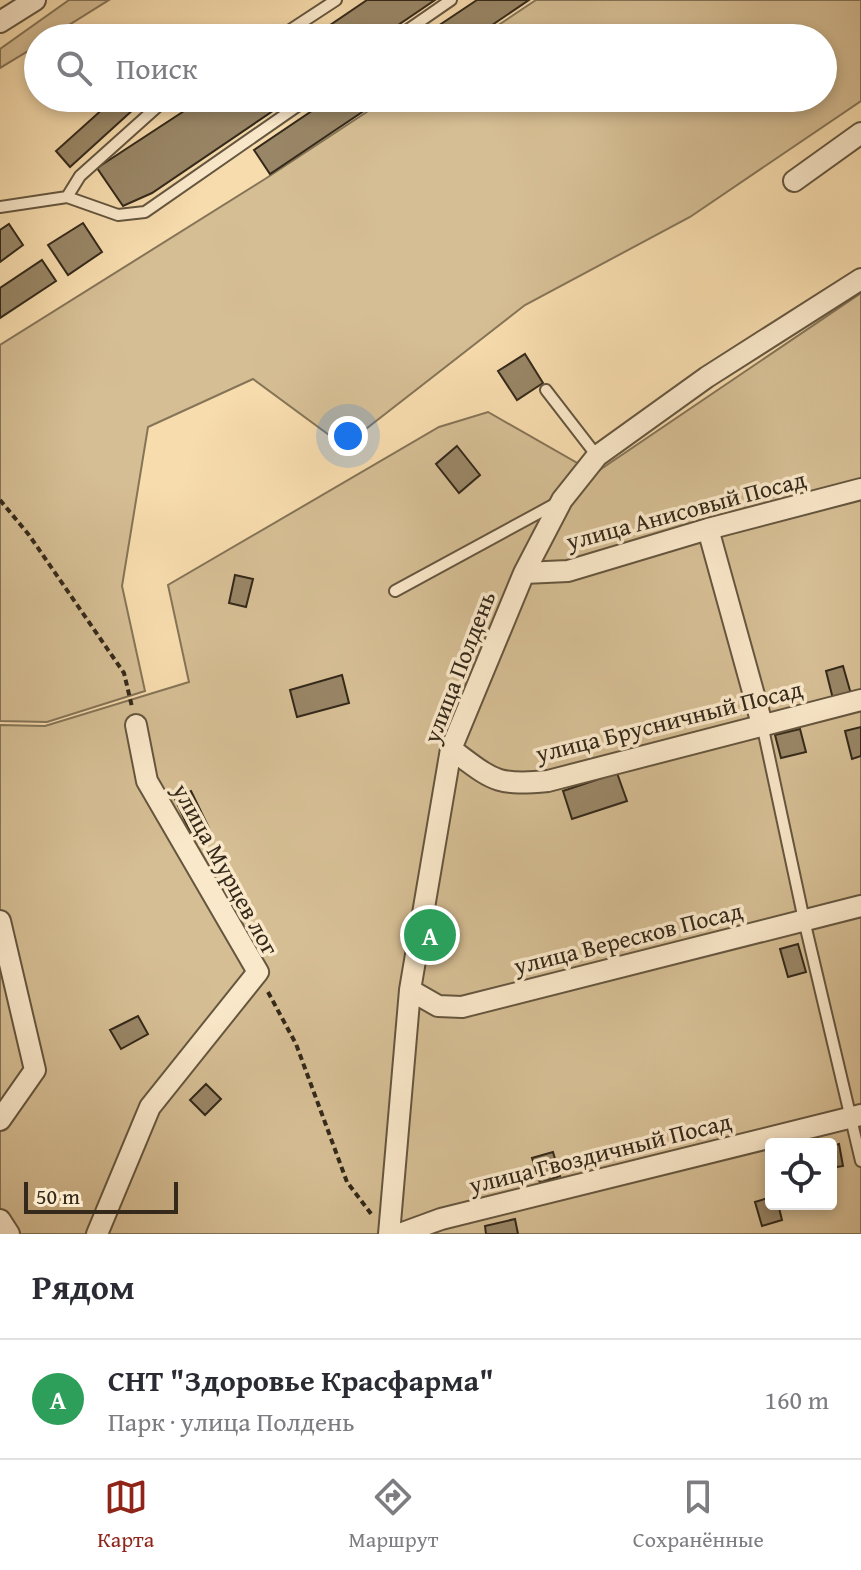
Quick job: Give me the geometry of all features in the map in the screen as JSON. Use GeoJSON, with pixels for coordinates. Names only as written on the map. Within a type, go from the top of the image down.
{"type":"FeatureCollection","features":[{"type":"Feature","properties":{"kind":"street"},"geometry":{"type":"LineString","coordinates":[[7,14],[35,0]]}},
{"type":"Feature","properties":{"kind":"street"},"geometry":{"type":"LineString","coordinates":[[794,181],[861,133]]}},
{"type":"Feature","properties":{"kind":"street","name":"улица Полдень"},"geometry":{"type":"LineString","coordinates":[[384,1229],[410,990],[451,749],[524,573],[562,500],[597,456],[707,377],[861,279]]}},
{"type":"Feature","properties":{"kind":"street","name":"улица Анисовый Посад"},"geometry":{"type":"LineString","coordinates":[[524,573],[568,571],[708,529],[861,489]]}},
{"type":"Feature","properties":{"kind":"street"},"geometry":{"type":"LineString","coordinates":[[708,529],[762,724]]}},
{"type":"Feature","properties":{"kind":"street","name":"улица Брусничный Посад"},"geometry":{"type":"LineString","coordinates":[[451,749],[488,776],[511,784],[548,781],[861,700]]}},
{"type":"Feature","properties":{"kind":"street","name":"улица Мурцев лог"},"geometry":{"type":"LineString","coordinates":[[97,1234],[150,1107],[258,972],[147,781],[136,725]]}},
{"type":"Feature","properties":{"kind":"street","name":"улица Вересков Посад"},"geometry":{"type":"LineString","coordinates":[[410,990],[438,1006],[462,1007],[861,906]]}},
{"type":"Feature","properties":{"kind":"street"},"geometry":{"type":"LineString","coordinates":[[0,921],[35,1070],[0,1120]]}},
{"type":"Feature","properties":{"kind":"street","name":"улица Гвоздичный Посад"},"geometry":{"type":"LineString","coordinates":[[400,1234],[441,1219],[856,1116]]}},
{"type":"Feature","properties":{"kind":"street"},"geometry":{"type":"LineString","coordinates":[[0,1220],[9,1234]]}},
{"type":"Feature","properties":{"kind":"lane"},"geometry":{"type":"LineString","coordinates":[[299,24],[336,0]]}},
{"type":"Feature","properties":{"kind":"lane"},"geometry":{"type":"LineString","coordinates":[[416,24],[451,0]]}},
{"type":"Feature","properties":{"kind":"lane"},"geometry":{"type":"LineString","coordinates":[[67,197],[80,176],[151,112]]}},
{"type":"Feature","properties":{"kind":"lane"},"geometry":{"type":"LineString","coordinates":[[0,207],[67,197],[118,215],[145,212],[289,112]]}},
{"type":"Feature","properties":{"kind":"lane"},"geometry":{"type":"LineString","coordinates":[[546,390],[597,456]]}},
{"type":"Feature","properties":{"kind":"lane"},"geometry":{"type":"LineString","coordinates":[[395,591],[562,500]]}},
{"type":"Feature","properties":{"kind":"lane"},"geometry":{"type":"LineString","coordinates":[[762,724],[804,920],[856,1116],[861,1161]]}},
{"type":"Feature","properties":{"kind":"path"},"geometry":{"type":"LineString","coordinates":[[0,500],[29,535],[124,673],[136,725]]}},
{"type":"Feature","properties":{"kind":"path"},"geometry":{"type":"LineString","coordinates":[[258,972],[296,1044],[347,1182],[384,1229]]}},
{"type":"Feature","properties":{"kind":"shaded area"},"geometry":{"type":"Polygon","coordinates":[[[69,0],[109,0],[70,24],[35,24],[69,0]]]}},
{"type":"Feature","properties":{"kind":"shaded area"},"geometry":{"type":"Polygon","coordinates":[[[536,0],[861,0],[861,101],[690,217],[525,305],[344,446],[253,379],[148,427],[122,586],[145,691],[47,722],[0,721],[0,345],[367,112],[837,112],[837,24],[500,24],[536,0]]]}},
{"type":"Feature","properties":{"kind":"shaded area"},"geometry":{"type":"Polygon","coordinates":[[[24,32],[24,53],[0,68],[0,49],[24,32]]]}},
{"type":"Feature","properties":{"kind":"shaded area"},"geometry":{"type":"Polygon","coordinates":[[[861,293],[861,1234],[0,1234],[0,725],[45,726],[189,682],[168,585],[439,427],[488,412],[595,473],[861,293]]]}},
{"type":"Feature","properties":{"kind":"building"},"geometry":{"type":"Polygon","coordinates":[[[367,0],[435,0],[400,24],[332,24],[367,0]]]}},
{"type":"Feature","properties":{"kind":"building"},"geometry":{"type":"Polygon","coordinates":[[[477,0],[529,0],[494,24],[441,24],[477,0]]]}},
{"type":"Feature","properties":{"kind":"building"},"geometry":{"type":"Polygon","coordinates":[[[99,112],[131,112],[70,167],[56,151],[99,112]]]}},
{"type":"Feature","properties":{"kind":"building"},"geometry":{"type":"Polygon","coordinates":[[[183,112],[271,112],[152,193],[123,206],[97,168],[183,112]]]}},
{"type":"Feature","properties":{"kind":"building"},"geometry":{"type":"Polygon","coordinates":[[[310,112],[362,112],[270,174],[254,150],[310,112]]]}},
{"type":"Feature","properties":{"kind":"building"},"geometry":{"type":"Polygon","coordinates":[[[83,223],[102,252],[68,275],[48,245],[83,223]]]}},
{"type":"Feature","properties":{"kind":"building"},"geometry":{"type":"Polygon","coordinates":[[[9,224],[23,245],[0,262],[0,230],[9,224]]]}},
{"type":"Feature","properties":{"kind":"building"},"geometry":{"type":"Polygon","coordinates":[[[42,260],[56,281],[0,318],[0,288],[42,260]]]}},
{"type":"Feature","properties":{"kind":"building"},"geometry":{"type":"Polygon","coordinates":[[[525,354],[543,383],[517,400],[498,371],[525,354]]]}},
{"type":"Feature","properties":{"kind":"building"},"geometry":{"type":"Polygon","coordinates":[[[457,446],[480,475],[459,493],[436,464],[457,446]]]}},
{"type":"Feature","properties":{"kind":"building"},"geometry":{"type":"Polygon","coordinates":[[[235,575],[253,579],[246,607],[229,603],[235,575]]]}},
{"type":"Feature","properties":{"kind":"building"},"geometry":{"type":"Polygon","coordinates":[[[843,666],[851,694],[833,699],[826,671],[843,666]]]}},
{"type":"Feature","properties":{"kind":"building"},"geometry":{"type":"Polygon","coordinates":[[[342,675],[349,703],[297,717],[290,690],[342,675]]]}},
{"type":"Feature","properties":{"kind":"building"},"geometry":{"type":"Polygon","coordinates":[[[861,727],[861,756],[852,759],[845,731],[861,727]]]}},
{"type":"Feature","properties":{"kind":"building"},"geometry":{"type":"Polygon","coordinates":[[[800,729],[806,752],[781,758],[775,735],[800,729]]]}},
{"type":"Feature","properties":{"kind":"building"},"geometry":{"type":"Polygon","coordinates":[[[617,773],[627,801],[572,819],[563,791],[617,773]]]}},
{"type":"Feature","properties":{"kind":"building"},"geometry":{"type":"Polygon","coordinates":[[[191,791],[209,828],[192,836],[175,799],[191,791]]]}},
{"type":"Feature","properties":{"kind":"building"},"geometry":{"type":"Polygon","coordinates":[[[798,944],[806,972],[788,977],[780,949],[798,944]]]}},
{"type":"Feature","properties":{"kind":"building"},"geometry":{"type":"Polygon","coordinates":[[[138,1016],[148,1034],[121,1049],[110,1030],[138,1016]]]}},
{"type":"Feature","properties":{"kind":"building"},"geometry":{"type":"Polygon","coordinates":[[[206,1084],[221,1099],[205,1115],[190,1100],[206,1084]]]}},
{"type":"Feature","properties":{"kind":"building"},"geometry":{"type":"Polygon","coordinates":[[[837,1144],[843,1166],[837,1167],[837,1144]]]}},
{"type":"Feature","properties":{"kind":"building"},"geometry":{"type":"Polygon","coordinates":[[[553,1152],[560,1176],[540,1183],[532,1158],[553,1152]]]}},
{"type":"Feature","properties":{"kind":"building"},"geometry":{"type":"Polygon","coordinates":[[[765,1199],[765,1210],[780,1210],[782,1220],[762,1226],[755,1202],[765,1199]]]}},
{"type":"Feature","properties":{"kind":"building"},"geometry":{"type":"Polygon","coordinates":[[[515,1219],[518,1234],[486,1234],[485,1226],[515,1219]]]}},
{"type":"Feature","properties":{"kind":"place","name":"СНТ \"Здоровье Красфарма\""},"geometry":{"type":"Point","coordinates":[430,935]}}]}
